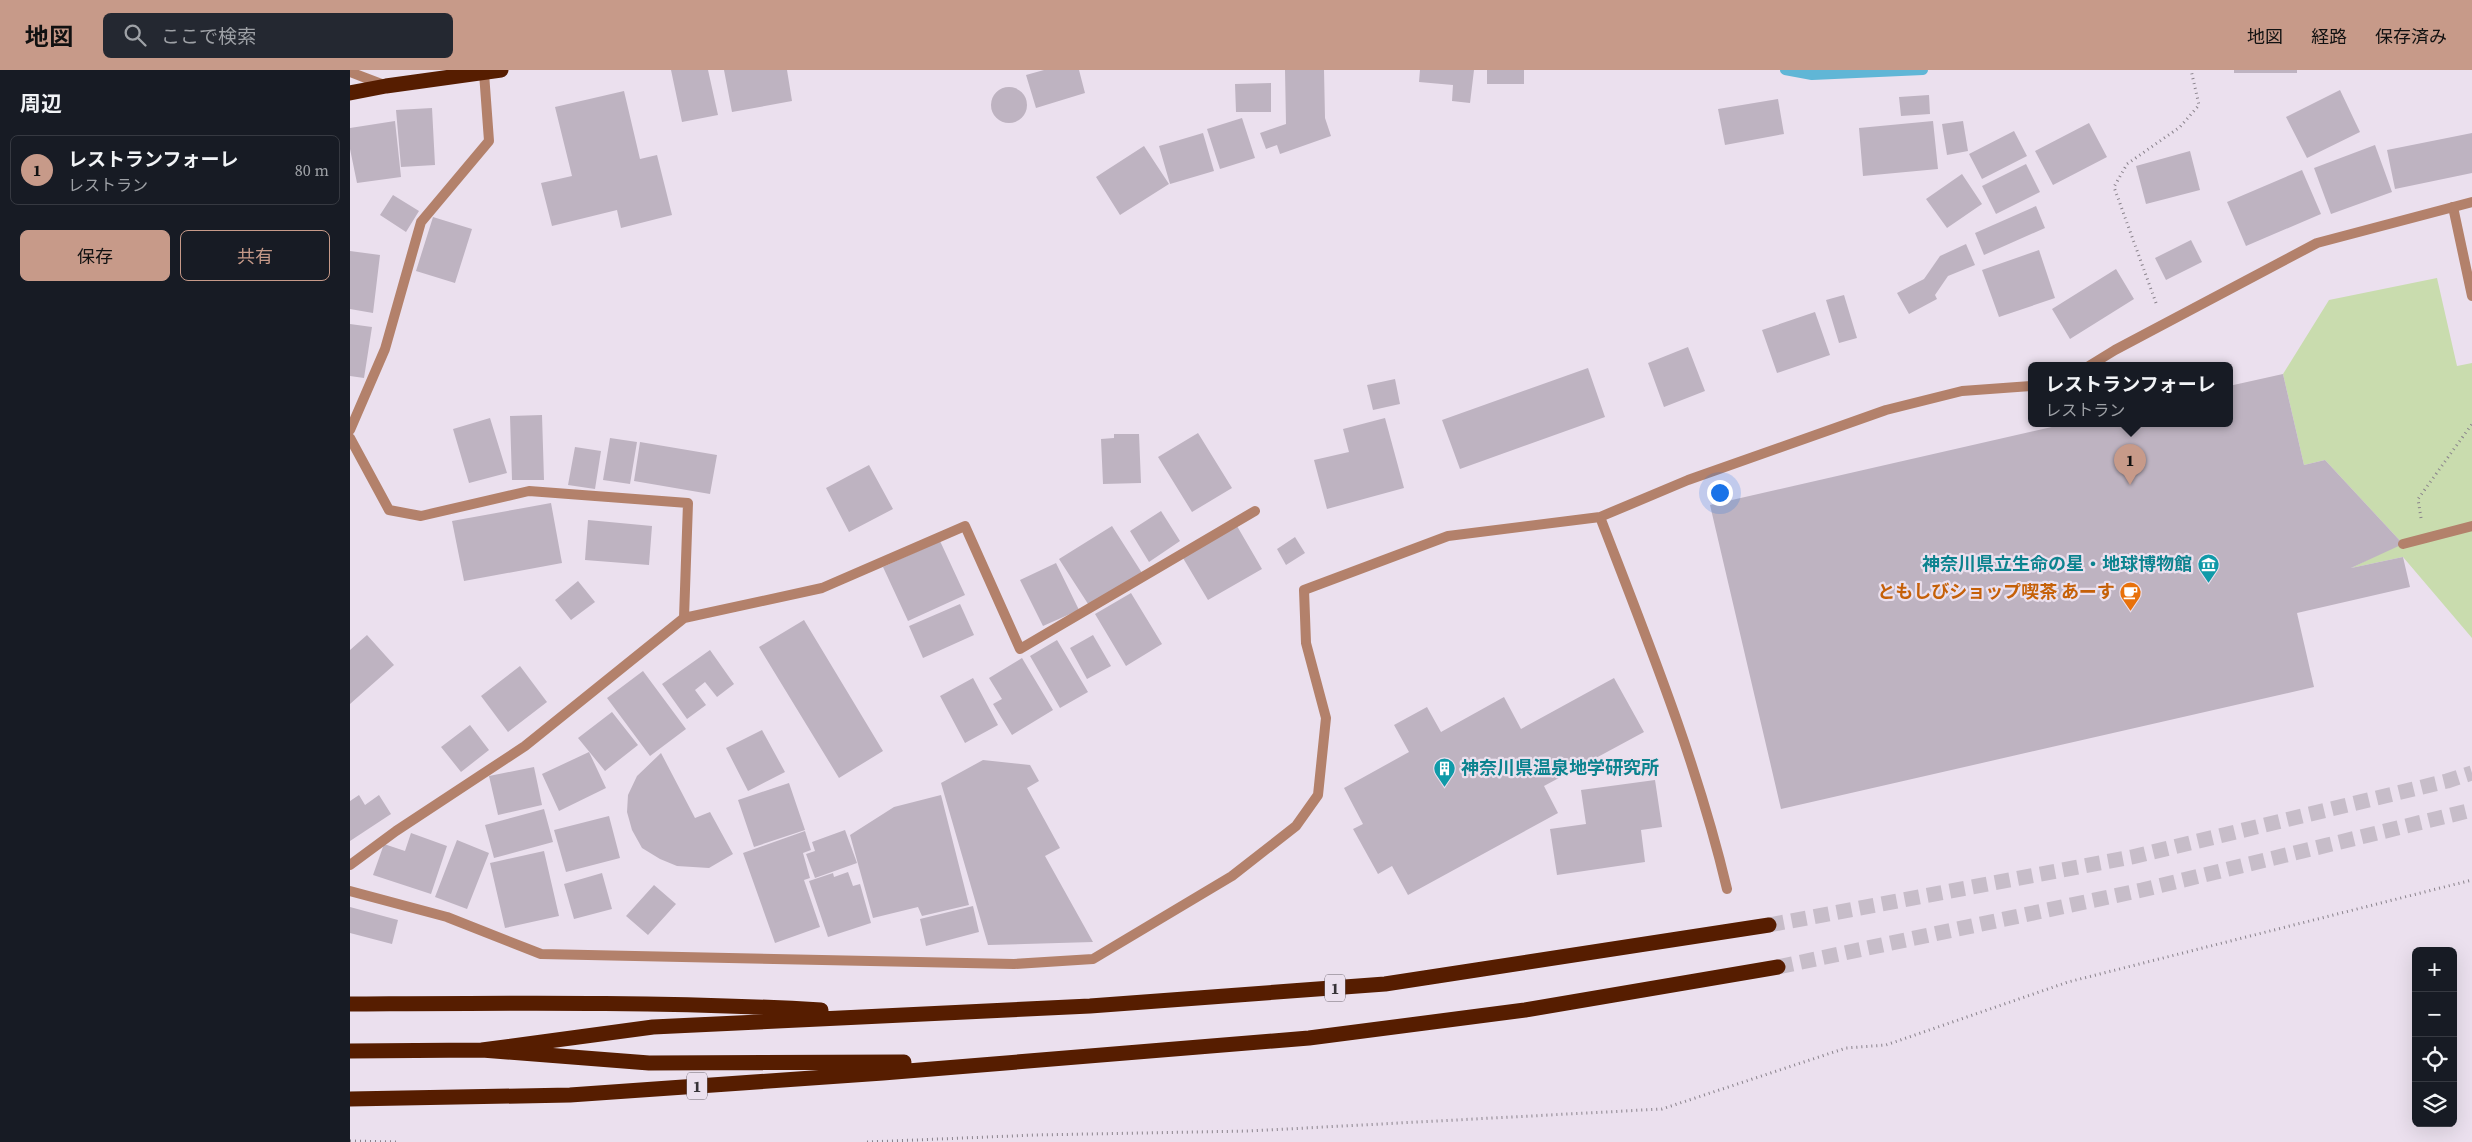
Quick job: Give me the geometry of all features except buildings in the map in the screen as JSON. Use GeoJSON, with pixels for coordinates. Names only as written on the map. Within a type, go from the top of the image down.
{"type":"FeatureCollection","features":[{"type":"Feature","properties":{"kind":"highway"},"geometry":{"type":"LineString","coordinates":[[350,93],[386,86],[502,70]]}},
{"type":"Feature","properties":{"kind":"highway","name":"1"},"geometry":{"type":"LineString","coordinates":[[482,1050],[653,1028],[897,1014],[1090,1006],[1385,984],[1769,925]]}},
{"type":"Feature","properties":{"kind":"highway","name":"1"},"geometry":{"type":"LineString","coordinates":[[350,1099],[570,1095],[1309,1038],[1524,1010],[1778,967]]}},
{"type":"Feature","properties":{"kind":"highway","name":"1"},"geometry":{"type":"LineString","coordinates":[[350,1004],[602,1002],[719,1004],[897,1014]]}},
{"type":"Feature","properties":{"kind":"highway","name":"1"},"geometry":{"type":"LineString","coordinates":[[350,1051],[482,1050],[649,1063],[809,1064],[1043,1059]]}},
{"type":"Feature","properties":{"kind":"street"},"geometry":{"type":"LineString","coordinates":[[350,72],[386,86]]}},
{"type":"Feature","properties":{"kind":"street"},"geometry":{"type":"LineString","coordinates":[[350,430],[385,349],[421,222],[489,141],[484,73]]}},
{"type":"Feature","properties":{"kind":"street"},"geometry":{"type":"LineString","coordinates":[[2096,362],[2317,243],[2472,202]]}},
{"type":"Feature","properties":{"kind":"street"},"geometry":{"type":"LineString","coordinates":[[2452,207],[2472,296]]}},
{"type":"Feature","properties":{"kind":"street"},"geometry":{"type":"LineString","coordinates":[[350,891],[447,917],[541,954],[1014,964],[1093,959],[1232,876],[1296,826],[1318,795],[1326,718],[1306,643],[1304,590],[1448,536],[1600,517],[1688,480],[1886,410],[1962,391],[2028,386]]}},
{"type":"Feature","properties":{"kind":"street"},"geometry":{"type":"LineString","coordinates":[[350,438],[388,510],[421,516],[529,491],[688,503],[684,618]]}},
{"type":"Feature","properties":{"kind":"street"},"geometry":{"type":"LineString","coordinates":[[350,865],[396,831],[525,746],[684,618],[822,588],[966,526],[1020,649],[1255,511]]}},
{"type":"Feature","properties":{"kind":"street"},"geometry":{"type":"LineString","coordinates":[[1600,517],[1658,666],[1705,803],[1727,889]]}},
{"type":"Feature","properties":{"kind":"street"},"geometry":{"type":"LineString","coordinates":[[2402,544],[2472,526]]}},
{"type":"Feature","properties":{"kind":"path"},"geometry":{"type":"LineString","coordinates":[[2164,324],[2114,187],[2127,164],[2180,127],[2199,105],[2191,70]]}},
{"type":"Feature","properties":{"kind":"path"},"geometry":{"type":"LineString","coordinates":[[2424,538],[2418,499],[2472,424]]}},
{"type":"Feature","properties":{"kind":"path"},"geometry":{"type":"LineString","coordinates":[[867,1142],[1035,1135],[1249,1131],[1662,1109],[1728,1089],[1846,1048],[1886,1045],[2068,982],[2472,880]]}},
{"type":"Feature","properties":{"kind":"path"},"geometry":{"type":"LineString","coordinates":[[350,1141],[398,1142]]}},
{"type":"Feature","properties":{"kind":"green space"},"geometry":{"type":"Polygon","coordinates":[[[2437,278],[2457,366],[2472,363],[2472,638],[2403,557],[2351,568],[2402,543],[2325,460],[2304,465],[2283,374],[2329,300],[2437,278]]]}},
{"type":"Feature","properties":{"kind":"waterway"},"geometry":{"type":"LineString","coordinates":[[1785,70],[1812,75],[1923,70]]}},
{"type":"Feature","properties":{"kind":"tunnel"},"geometry":{"type":"LineString","coordinates":[[1769,925],[2132,857],[2447,781],[2472,773]]}},
{"type":"Feature","properties":{"kind":"tunnel"},"geometry":{"type":"LineString","coordinates":[[1778,967],[2142,890],[2472,810]]}},
{"type":"Feature","properties":{"kind":"place","name":"レストランフォーレ"},"geometry":{"type":"Point","coordinates":[2130,485]}},
{"type":"Feature","properties":{"kind":"place","name":"神奈川県立生命の星・地球博物館"},"geometry":{"type":"Point","coordinates":[2208,583]}},
{"type":"Feature","properties":{"kind":"place","name":"ともしびショップ喫茶 あーす"},"geometry":{"type":"Point","coordinates":[2131,611]}},
{"type":"Feature","properties":{"kind":"place","name":"神奈川県温泉地学研究所"},"geometry":{"type":"Point","coordinates":[1445,787]}}]}
